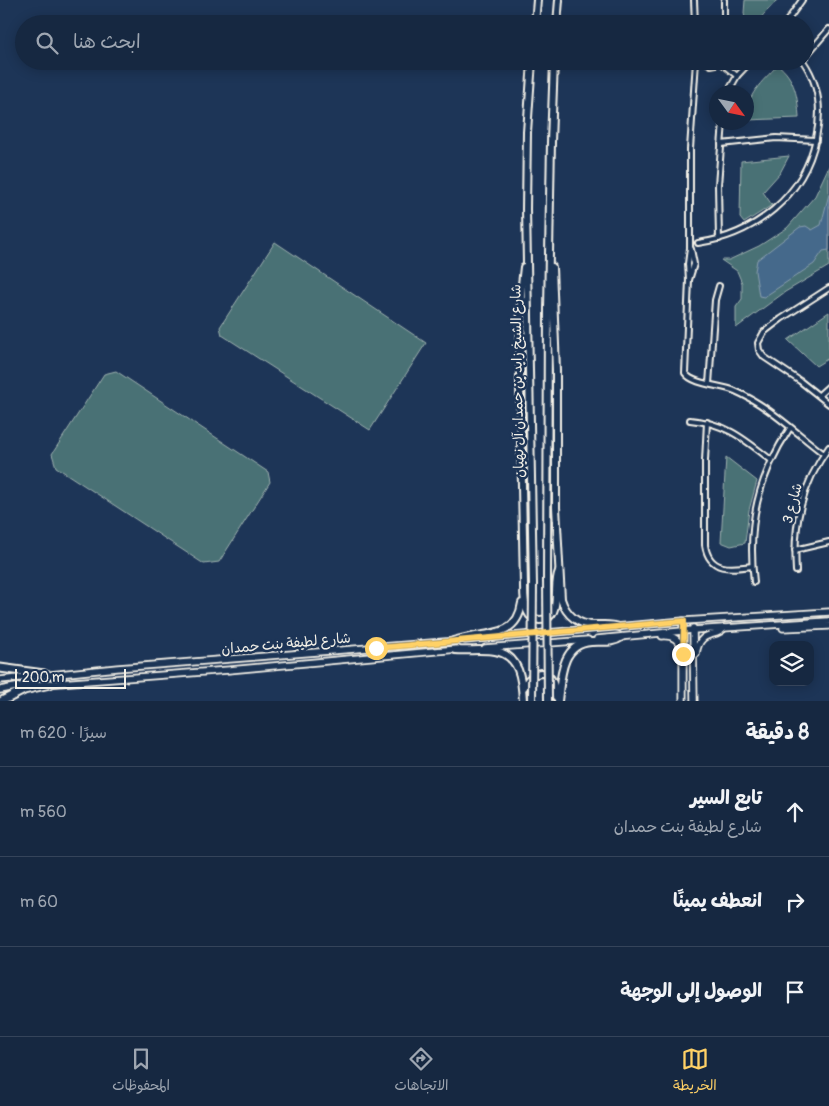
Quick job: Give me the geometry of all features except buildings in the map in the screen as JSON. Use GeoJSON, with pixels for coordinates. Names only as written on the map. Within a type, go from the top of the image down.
{"type":"FeatureCollection","features":[{"type":"Feature","properties":{"kind":"highway"},"geometry":{"type":"LineString","coordinates":[[0,668],[44,674]]}},
{"type":"Feature","properties":{"kind":"highway"},"geometry":{"type":"LineString","coordinates":[[2,701],[24,690],[50,684]]}},
{"type":"Feature","properties":{"kind":"main road"},"geometry":{"type":"LineString","coordinates":[[536,15],[537,0]]}},
{"type":"Feature","properties":{"kind":"main road"},"geometry":{"type":"LineString","coordinates":[[558,15],[559,0]]}},
{"type":"Feature","properties":{"kind":"main road","name":"شارع الشيخ زايد بن حمدان آل نهيان"},"geometry":{"type":"LineString","coordinates":[[531,70],[527,132],[527,247],[533,584],[532,701]]}},
{"type":"Feature","properties":{"kind":"main road","name":"شارع الشيخ زايد بن حمدان آل نهيان"},"geometry":{"type":"LineString","coordinates":[[548,701],[548,252],[554,70]]}},
{"type":"Feature","properties":{"kind":"main road"},"geometry":{"type":"LineString","coordinates":[[527,247],[521,293],[520,385],[524,604],[527,613],[534,619],[546,620],[553,614],[555,610],[556,581],[559,571]]}},
{"type":"Feature","properties":{"kind":"main road"},"geometry":{"type":"LineString","coordinates":[[548,252],[554,291],[556,507],[561,599],[570,615],[585,624],[610,624],[619,627]]}},
{"type":"Feature","properties":{"kind":"main road"},"geometry":{"type":"LineString","coordinates":[[453,641],[497,633],[509,628],[518,618],[524,587]]}},
{"type":"Feature","properties":{"kind":"main road","name":"شارع لطيفة بنت حمدان"},"geometry":{"type":"LineString","coordinates":[[0,680],[44,674],[684,621],[829,612]]}},
{"type":"Feature","properties":{"kind":"main road"},"geometry":{"type":"LineString","coordinates":[[683,701],[684,621]]}},
{"type":"Feature","properties":{"kind":"main road"},"geometry":{"type":"LineString","coordinates":[[693,621],[694,701]]}},
{"type":"Feature","properties":{"kind":"main road","name":"شارع لطيفة بنت حمدان"},"geometry":{"type":"LineString","coordinates":[[0,690],[21,686],[543,644],[653,633],[829,622]]}},
{"type":"Feature","properties":{"kind":"main road"},"geometry":{"type":"LineString","coordinates":[[761,626],[772,629],[829,626]]}},
{"type":"Feature","properties":{"kind":"main road"},"geometry":{"type":"LineString","coordinates":[[693,665],[696,661],[698,646],[702,638],[724,628]]}},
{"type":"Feature","properties":{"kind":"main road"},"geometry":{"type":"LineString","coordinates":[[653,633],[674,638],[680,643],[683,654]]}},
{"type":"Feature","properties":{"kind":"main road"},"geometry":{"type":"LineString","coordinates":[[557,701],[563,664],[573,650],[588,642],[612,642],[622,637]]}},
{"type":"Feature","properties":{"kind":"main road"},"geometry":{"type":"LineString","coordinates":[[455,650],[493,651],[509,657],[522,677],[523,701]]}},
{"type":"Feature","properties":{"kind":"main road"},"geometry":{"type":"LineString","coordinates":[[523,701],[526,682],[532,676],[540,673],[545,674],[553,681],[557,701]]}},
{"type":"Feature","properties":{"kind":"street"},"geometry":{"type":"LineString","coordinates":[[694,0],[695,15]]}},
{"type":"Feature","properties":{"kind":"street"},"geometry":{"type":"LineString","coordinates":[[724,0],[724,15]]}},
{"type":"Feature","properties":{"kind":"street"},"geometry":{"type":"LineString","coordinates":[[791,15],[802,0]]}},
{"type":"Feature","properties":{"kind":"street"},"geometry":{"type":"LineString","coordinates":[[814,46],[829,29]]}},
{"type":"Feature","properties":{"kind":"street"},"geometry":{"type":"LineString","coordinates":[[695,70],[690,149],[690,248],[694,264],[689,280],[686,375],[692,380],[730,389],[749,398],[824,454]]}},
{"type":"Feature","properties":{"kind":"street"},"geometry":{"type":"LineString","coordinates":[[729,70],[737,76]]}},
{"type":"Feature","properties":{"kind":"street"},"geometry":{"type":"LineString","coordinates":[[732,85],[743,70]]}},
{"type":"Feature","properties":{"kind":"street"},"geometry":{"type":"LineString","coordinates":[[698,243],[719,240],[754,225],[782,202],[793,190],[806,170],[816,140],[820,115],[818,95],[808,70]]}},
{"type":"Feature","properties":{"kind":"street"},"geometry":{"type":"LineString","coordinates":[[719,240],[718,185],[722,130]]}},
{"type":"Feature","properties":{"kind":"street"},"geometry":{"type":"LineString","coordinates":[[721,144],[776,138],[816,140]]}},
{"type":"Feature","properties":{"kind":"street"},"geometry":{"type":"LineString","coordinates":[[709,384],[715,300],[719,286]]}},
{"type":"Feature","properties":{"kind":"street"},"geometry":{"type":"LineString","coordinates":[[829,288],[780,319],[761,335],[758,343],[759,350],[764,357],[829,404]]}},
{"type":"Feature","properties":{"kind":"street"},"geometry":{"type":"LineString","coordinates":[[819,395],[829,386]]}},
{"type":"Feature","properties":{"kind":"street"},"geometry":{"type":"LineString","coordinates":[[690,420],[707,422],[730,430],[771,460]]}},
{"type":"Feature","properties":{"kind":"street"},"geometry":{"type":"LineString","coordinates":[[707,422],[705,468],[707,553],[715,564],[723,568],[732,569],[752,566]]}},
{"type":"Feature","properties":{"kind":"street"},"geometry":{"type":"LineString","coordinates":[[754,582],[752,539],[754,512],[771,460],[790,428]]}},
{"type":"Feature","properties":{"kind":"street","name":"شارع 3"},"geometry":{"type":"LineString","coordinates":[[796,571],[796,529],[800,508],[809,481],[829,447]]}},
{"type":"Feature","properties":{"kind":"street"},"geometry":{"type":"LineString","coordinates":[[795,550],[829,542]]}},
{"type":"Feature","properties":{"kind":"green space"},"geometry":{"type":"Polygon","coordinates":[[[745,0],[777,0],[763,15],[744,15],[745,0]]]}},
{"type":"Feature","properties":{"kind":"green space"},"geometry":{"type":"Polygon","coordinates":[[[773,70],[784,70],[792,82],[798,103],[799,118],[754,120],[754,93],[773,70]]]}},
{"type":"Feature","properties":{"kind":"green space"},"geometry":{"type":"Polygon","coordinates":[[[789,156],[780,173],[763,192],[772,205],[744,223],[740,218],[741,161],[789,156]]]}},
{"type":"Feature","properties":{"kind":"green space"},"geometry":{"type":"Polygon","coordinates":[[[829,166],[829,266],[785,292],[736,328],[736,307],[742,299],[742,283],[737,271],[721,260],[729,260],[759,246],[787,228],[815,196],[829,166]]]}},
{"type":"Feature","properties":{"kind":"green space"},"geometry":{"type":"Polygon","coordinates":[[[275,242],[426,343],[370,430],[222,335],[220,327],[275,242]]]}},
{"type":"Feature","properties":{"kind":"green space"},"geometry":{"type":"Polygon","coordinates":[[[829,312],[829,358],[816,366],[788,340],[829,312]]]}},
{"type":"Feature","properties":{"kind":"green space"},"geometry":{"type":"Polygon","coordinates":[[[116,371],[268,472],[270,482],[219,562],[204,564],[56,467],[52,454],[104,374],[116,371]]]}},
{"type":"Feature","properties":{"kind":"green space"},"geometry":{"type":"Polygon","coordinates":[[[726,457],[757,481],[749,510],[745,543],[731,546],[721,542],[726,457]]]}},
{"type":"Feature","properties":{"kind":"water"},"geometry":{"type":"Polygon","coordinates":[[[829,194],[829,250],[823,251],[814,264],[764,297],[759,296],[755,271],[757,260],[800,227],[806,226],[812,230],[821,225],[829,194]]]}},
{"type":"Feature","properties":{"kind":"route"},"geometry":{"type":"LineString","coordinates":[[376,648],[684,621],[683,654]]}}]}
